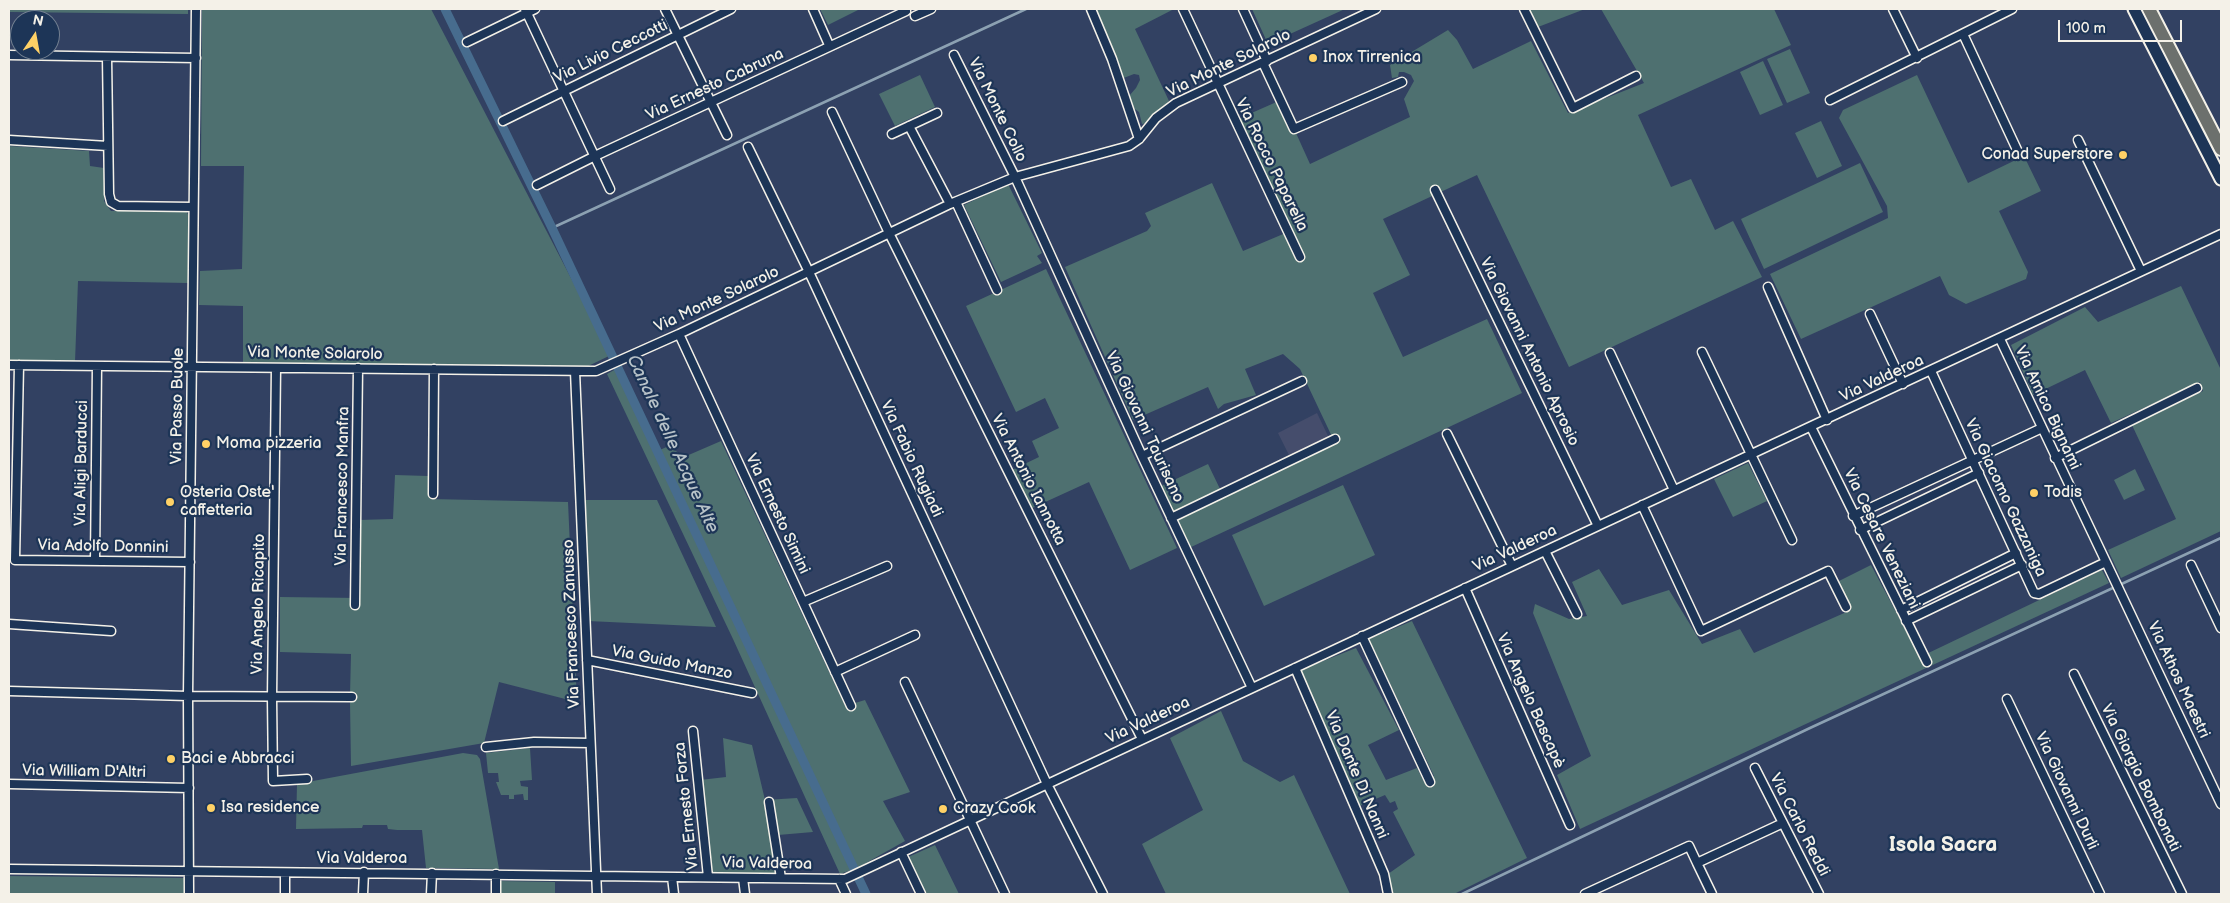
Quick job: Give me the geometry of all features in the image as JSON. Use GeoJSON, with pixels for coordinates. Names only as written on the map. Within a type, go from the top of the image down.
{"type":"FeatureCollection","features":[{"type":"Feature","properties":{"kind":"main road"},"geometry":{"type":"LineString","coordinates":[[2149,9],[2221,149]]}},
{"type":"Feature","properties":{"kind":"street","name":"Via Passo Buole"},"geometry":{"type":"LineString","coordinates":[[189,894],[188,696],[196,9]]}},
{"type":"Feature","properties":{"kind":"street"},"geometry":{"type":"LineString","coordinates":[[467,42],[526,11],[535,9]]}},
{"type":"Feature","properties":{"kind":"street"},"geometry":{"type":"LineString","coordinates":[[665,9],[727,135]]}},
{"type":"Feature","properties":{"kind":"street","name":"Via Livio Ceccotti"},"geometry":{"type":"LineString","coordinates":[[503,121],[731,9]]}},
{"type":"Feature","properties":{"kind":"street"},"geometry":{"type":"LineString","coordinates":[[813,9],[829,45]]}},
{"type":"Feature","properties":{"kind":"street"},"geometry":{"type":"LineString","coordinates":[[915,16],[931,9]]}},
{"type":"Feature","properties":{"kind":"street"},"geometry":{"type":"LineString","coordinates":[[1091,9],[1112,59],[1139,139]]}},
{"type":"Feature","properties":{"kind":"street","name":"Via Rocco Paparella"},"geometry":{"type":"LineString","coordinates":[[1183,9],[1300,257]]}},
{"type":"Feature","properties":{"kind":"street"},"geometry":{"type":"LineString","coordinates":[[1243,9],[1294,129],[1402,82]]}},
{"type":"Feature","properties":{"kind":"street","name":"Via Monte Solarolo"},"geometry":{"type":"LineString","coordinates":[[9,365],[596,371],[679,334],[953,203],[1015,177],[1129,146],[1139,139],[1156,118],[1176,102],[1265,62],[1364,11],[1376,9]]}},
{"type":"Feature","properties":{"kind":"street"},"geometry":{"type":"LineString","coordinates":[[1524,9],[1573,108],[1636,76]]}},
{"type":"Feature","properties":{"kind":"street"},"geometry":{"type":"LineString","coordinates":[[1892,9],[1916,58]]}},
{"type":"Feature","properties":{"kind":"street"},"geometry":{"type":"LineString","coordinates":[[1830,100],[2012,9]]}},
{"type":"Feature","properties":{"kind":"street"},"geometry":{"type":"LineString","coordinates":[[2134,9],[2221,179]]}},
{"type":"Feature","properties":{"kind":"street"},"geometry":{"type":"LineString","coordinates":[[526,11],[610,189]]}},
{"type":"Feature","properties":{"kind":"street","name":"Via Ernesto Cabruna"},"geometry":{"type":"LineString","coordinates":[[537,185],[829,45],[906,11]]}},
{"type":"Feature","properties":{"kind":"street"},"geometry":{"type":"LineString","coordinates":[[1963,34],[2019,154]]}},
{"type":"Feature","properties":{"kind":"street"},"geometry":{"type":"LineString","coordinates":[[9,55],[196,58]]}},
{"type":"Feature","properties":{"kind":"street","name":"Via Monte Collo"},"geometry":{"type":"LineString","coordinates":[[954,55],[1015,177]]}},
{"type":"Feature","properties":{"kind":"street"},"geometry":{"type":"LineString","coordinates":[[107,57],[109,194],[112,202],[118,206],[194,207]]}},
{"type":"Feature","properties":{"kind":"street","name":"Via Antonio Iannotta"},"geometry":{"type":"LineString","coordinates":[[832,112],[889,233],[1142,739]]}},
{"type":"Feature","properties":{"kind":"street"},"geometry":{"type":"LineString","coordinates":[[892,134],[937,113]]}},
{"type":"Feature","properties":{"kind":"street"},"geometry":{"type":"LineString","coordinates":[[909,126],[953,203],[997,290]]}},
{"type":"Feature","properties":{"kind":"street"},"geometry":{"type":"LineString","coordinates":[[9,140],[108,146]]}},
{"type":"Feature","properties":{"kind":"street"},"geometry":{"type":"LineString","coordinates":[[2078,140],[2141,271]]}},
{"type":"Feature","properties":{"kind":"street","name":"Via Fabio Rugiadi"},"geometry":{"type":"LineString","coordinates":[[748,147],[809,272],[1047,784],[1103,894]]}},
{"type":"Feature","properties":{"kind":"street","name":"Via Giovanni Taurisano"},"geometry":{"type":"LineString","coordinates":[[1015,177],[1142,456],[1252,688]]}},
{"type":"Feature","properties":{"kind":"street","name":"Via Giovanni Antonio Aprosio"},"geometry":{"type":"LineString","coordinates":[[1435,190],[1598,526]]}},
{"type":"Feature","properties":{"kind":"street","name":"Via Valderoa"},"geometry":{"type":"LineString","coordinates":[[9,869],[842,879],[1904,384],[2221,234]]}},
{"type":"Feature","properties":{"kind":"street"},"geometry":{"type":"LineString","coordinates":[[1768,287],[1827,420]]}},
{"type":"Feature","properties":{"kind":"street"},"geometry":{"type":"LineString","coordinates":[[1870,314],[1904,384]]}},
{"type":"Feature","properties":{"kind":"street","name":"Via Ernesto Simini"},"geometry":{"type":"LineString","coordinates":[[679,334],[851,706]]}},
{"type":"Feature","properties":{"kind":"street","name":"Via Amico Bignami"},"geometry":{"type":"LineString","coordinates":[[2000,338],[2055,458],[2123,595]]}},
{"type":"Feature","properties":{"kind":"street"},"geometry":{"type":"LineString","coordinates":[[1702,352],[1792,540]]}},
{"type":"Feature","properties":{"kind":"street"},"geometry":{"type":"LineString","coordinates":[[1610,353],[1674,490]]}},
{"type":"Feature","properties":{"kind":"street"},"geometry":{"type":"LineString","coordinates":[[12,480],[19,366]]}},
{"type":"Feature","properties":{"kind":"street","name":"Via Aligi Barducci"},"geometry":{"type":"LineString","coordinates":[[95,560],[97,366]]}},
{"type":"Feature","properties":{"kind":"street","name":"Via Angelo Ricapito"},"geometry":{"type":"LineString","coordinates":[[276,368],[272,697],[273,781],[307,779]]}},
{"type":"Feature","properties":{"kind":"street","name":"Via Francesco Manfra"},"geometry":{"type":"LineString","coordinates":[[355,605],[358,368]]}},
{"type":"Feature","properties":{"kind":"street"},"geometry":{"type":"LineString","coordinates":[[433,494],[434,370]]}},
{"type":"Feature","properties":{"kind":"street","name":"Via Francesco Zanusso"},"geometry":{"type":"LineString","coordinates":[[575,370],[597,894]]}},
{"type":"Feature","properties":{"kind":"street","name":"Via Giacomo Gazzaniga"},"geometry":{"type":"LineString","coordinates":[[1931,371],[2036,594],[2107,566]]}},
{"type":"Feature","properties":{"kind":"street"},"geometry":{"type":"LineString","coordinates":[[1142,456],[1302,381]]}},
{"type":"Feature","properties":{"kind":"street"},"geometry":{"type":"LineString","coordinates":[[2055,458],[2197,388]]}},
{"type":"Feature","properties":{"kind":"street","name":"Via Cesare Veneziani"},"geometry":{"type":"LineString","coordinates":[[1811,427],[1853,516],[1927,662]]}},
{"type":"Feature","properties":{"kind":"street"},"geometry":{"type":"LineString","coordinates":[[1853,516],[2042,428]]}},
{"type":"Feature","properties":{"kind":"street"},"geometry":{"type":"LineString","coordinates":[[1447,434],[1512,566]]}},
{"type":"Feature","properties":{"kind":"street"},"geometry":{"type":"LineString","coordinates":[[1171,518],[1335,439]]}},
{"type":"Feature","properties":{"kind":"street"},"geometry":{"type":"LineString","coordinates":[[1860,530],[1979,473]]}},
{"type":"Feature","properties":{"kind":"street","name":"Via Adolfo Donnini"},"geometry":{"type":"LineString","coordinates":[[12,480],[15,560],[190,562]]}},
{"type":"Feature","properties":{"kind":"street"},"geometry":{"type":"LineString","coordinates":[[1642,505],[1701,632],[1828,571],[1846,607]]}},
{"type":"Feature","properties":{"kind":"street"},"geometry":{"type":"LineString","coordinates":[[1545,550],[1577,614]]}},
{"type":"Feature","properties":{"kind":"street"},"geometry":{"type":"LineString","coordinates":[[1901,610],[2016,553]]}},
{"type":"Feature","properties":{"kind":"street"},"geometry":{"type":"LineString","coordinates":[[1906,621],[2022,565]]}},
{"type":"Feature","properties":{"kind":"street"},"geometry":{"type":"LineString","coordinates":[[2191,565],[2221,628]]}},
{"type":"Feature","properties":{"kind":"street"},"geometry":{"type":"LineString","coordinates":[[803,602],[886,566]]}},
{"type":"Feature","properties":{"kind":"street","name":"Via Angelo Bascapè"},"geometry":{"type":"LineString","coordinates":[[1464,588],[1570,825]]}},
{"type":"Feature","properties":{"kind":"street","name":"Via Athos Maestri"},"geometry":{"type":"LineString","coordinates":[[2123,595],[2221,804]]}},
{"type":"Feature","properties":{"kind":"street"},"geometry":{"type":"LineString","coordinates":[[9,624],[111,631]]}},
{"type":"Feature","properties":{"kind":"street"},"geometry":{"type":"LineString","coordinates":[[835,672],[915,635]]}},
{"type":"Feature","properties":{"kind":"street"},"geometry":{"type":"LineString","coordinates":[[1362,636],[1430,782]]}},
{"type":"Feature","properties":{"kind":"street","name":"Via Guido Manzo"},"geometry":{"type":"LineString","coordinates":[[587,660],[752,693]]}},
{"type":"Feature","properties":{"kind":"street","name":"Via Dante Di Nanni"},"geometry":{"type":"LineString","coordinates":[[1295,668],[1384,874],[1388,894]]}},
{"type":"Feature","properties":{"kind":"street","name":"Via Giorgio Bombonati"},"geometry":{"type":"LineString","coordinates":[[2074,674],[2182,894]]}},
{"type":"Feature","properties":{"kind":"street"},"geometry":{"type":"LineString","coordinates":[[905,682],[972,819],[1006,894]]}},
{"type":"Feature","properties":{"kind":"street"},"geometry":{"type":"LineString","coordinates":[[9,691],[188,696],[352,697]]}},
{"type":"Feature","properties":{"kind":"street","name":"Via Giovanni Durli"},"geometry":{"type":"LineString","coordinates":[[2007,699],[2100,894]]}},
{"type":"Feature","properties":{"kind":"street","name":"Via Ernesto Forza"},"geometry":{"type":"LineString","coordinates":[[693,731],[708,877]]}},
{"type":"Feature","properties":{"kind":"street"},"geometry":{"type":"LineString","coordinates":[[486,747],[534,742],[590,742]]}},
{"type":"Feature","properties":{"kind":"street","name":"Via Carlo Reddi"},"geometry":{"type":"LineString","coordinates":[[1755,768],[1819,894]]}},
{"type":"Feature","properties":{"kind":"street","name":"Via William D'Altri"},"geometry":{"type":"LineString","coordinates":[[9,784],[189,788]]}},
{"type":"Feature","properties":{"kind":"street"},"geometry":{"type":"LineString","coordinates":[[769,802],[781,878]]}},
{"type":"Feature","properties":{"kind":"street"},"geometry":{"type":"LineString","coordinates":[[1697,863],[1784,823]]}},
{"type":"Feature","properties":{"kind":"street"},"geometry":{"type":"LineString","coordinates":[[1585,894],[1689,846],[1712,894]]}},
{"type":"Feature","properties":{"kind":"street"},"geometry":{"type":"LineString","coordinates":[[901,852],[921,894]]}},
{"type":"Feature","properties":{"kind":"street"},"geometry":{"type":"LineString","coordinates":[[364,872],[364,894]]}},
{"type":"Feature","properties":{"kind":"street"},"geometry":{"type":"LineString","coordinates":[[285,873],[285,894]]}},
{"type":"Feature","properties":{"kind":"street"},"geometry":{"type":"LineString","coordinates":[[431,894],[432,873]]}},
{"type":"Feature","properties":{"kind":"street"},"geometry":{"type":"LineString","coordinates":[[496,874],[496,894]]}},
{"type":"Feature","properties":{"kind":"street"},"geometry":{"type":"LineString","coordinates":[[672,877],[674,894]]}},
{"type":"Feature","properties":{"kind":"street"},"geometry":{"type":"LineString","coordinates":[[743,878],[745,894]]}},
{"type":"Feature","properties":{"kind":"street"},"geometry":{"type":"LineString","coordinates":[[842,879],[846,894]]}},
{"type":"Feature","properties":{"kind":"shaded area"},"geometry":{"type":"Polygon","coordinates":[[[1317,413],[1329,438],[1290,457],[1278,433],[1317,413]]]}},
{"type":"Feature","properties":{"kind":"green space"},"geometry":{"type":"Polygon","coordinates":[[[9,9],[188,9],[188,14],[60,13],[60,10],[10,10],[9,12],[9,9]]]}},
{"type":"Feature","properties":{"kind":"green space"},"geometry":{"type":"Polygon","coordinates":[[[202,9],[431,9],[611,355],[582,369],[243,363],[243,306],[199,305],[200,271],[242,269],[244,166],[201,166],[202,9]]]}},
{"type":"Feature","properties":{"kind":"green space"},"geometry":{"type":"Polygon","coordinates":[[[820,9],[860,9],[828,25],[820,9]]]}},
{"type":"Feature","properties":{"kind":"green space"},"geometry":{"type":"Polygon","coordinates":[[[1096,9],[1174,9],[1135,29],[1169,101],[1147,123],[1142,124],[1139,112],[1132,107],[1129,96],[1140,80],[1139,75],[1134,74],[1121,79],[1096,9]]]}},
{"type":"Feature","properties":{"kind":"green space"},"geometry":{"type":"Polygon","coordinates":[[[1252,9],[1345,9],[1268,44],[1252,9]]]}},
{"type":"Feature","properties":{"kind":"green space"},"geometry":{"type":"Polygon","coordinates":[[[1530,9],[1585,9],[1538,27],[1530,9]]]}},
{"type":"Feature","properties":{"kind":"green space"},"geometry":{"type":"Polygon","coordinates":[[[1601,9],[1774,9],[1791,45],[1638,115],[1671,187],[1691,179],[1715,230],[1733,221],[1762,277],[1569,367],[1477,175],[1383,219],[1410,275],[1373,293],[1403,357],[1487,319],[1522,393],[1189,548],[1175,518],[1335,443],[1300,369],[1283,354],[1245,369],[1256,395],[1224,404],[1218,409],[1208,387],[1133,420],[1065,267],[1147,231],[1151,226],[1145,213],[1212,183],[1243,251],[1288,232],[1238,119],[1281,100],[1310,164],[1410,117],[1404,99],[1414,81],[1411,75],[1404,72],[1399,72],[1398,77],[1392,78],[1390,65],[1448,30],[1457,40],[1473,69],[1531,41],[1568,113],[1644,83],[1601,9]]]}},
{"type":"Feature","properties":{"kind":"green space"},"geometry":{"type":"Polygon","coordinates":[[[1790,49],[1810,93],[1787,103],[1767,59],[1790,49]]]}},
{"type":"Feature","properties":{"kind":"green space"},"geometry":{"type":"Polygon","coordinates":[[[1763,61],[1783,105],[1760,115],[1740,72],[1763,61]]]}},
{"type":"Feature","properties":{"kind":"green space"},"geometry":{"type":"Polygon","coordinates":[[[920,75],[935,107],[895,126],[879,94],[920,75]]]}},
{"type":"Feature","properties":{"kind":"green space"},"geometry":{"type":"Polygon","coordinates":[[[1917,75],[1968,183],[2024,156],[2041,191],[1999,211],[2028,272],[2026,279],[1966,304],[1949,295],[1940,276],[1801,339],[1770,274],[1888,218],[1887,206],[1839,118],[1843,110],[1917,75]]]}},
{"type":"Feature","properties":{"kind":"green space"},"geometry":{"type":"Polygon","coordinates":[[[1821,121],[1842,166],[1817,178],[1795,133],[1821,121]]]}},
{"type":"Feature","properties":{"kind":"green space"},"geometry":{"type":"Polygon","coordinates":[[[9,146],[89,151],[90,166],[104,168],[104,201],[111,211],[186,211],[189,216],[188,283],[78,281],[75,362],[9,361],[9,146]]]}},
{"type":"Feature","properties":{"kind":"green space"},"geometry":{"type":"Polygon","coordinates":[[[1860,163],[1883,212],[1764,269],[1741,219],[1860,163]]]}},
{"type":"Feature","properties":{"kind":"green space"},"geometry":{"type":"Polygon","coordinates":[[[1008,184],[1042,253],[1037,256],[1042,263],[1001,282],[964,205],[1008,184]]]}},
{"type":"Feature","properties":{"kind":"green space"},"geometry":{"type":"Polygon","coordinates":[[[1046,269],[1177,548],[1130,570],[1089,482],[1030,509],[1012,470],[1039,457],[1032,441],[1059,428],[1045,398],[1016,412],[966,306],[1046,269]]]}},
{"type":"Feature","properties":{"kind":"green space"},"geometry":{"type":"Polygon","coordinates":[[[2181,286],[2221,370],[2221,531],[2121,578],[2108,550],[2176,519],[2132,425],[2203,391],[2200,382],[2111,423],[2085,370],[2033,395],[2011,345],[2085,307],[2098,322],[2181,286]]]}},
{"type":"Feature","properties":{"kind":"green space"},"geometry":{"type":"Polygon","coordinates":[[[616,369],[655,452],[669,446],[684,457],[721,441],[845,706],[865,700],[910,792],[883,801],[905,841],[857,868],[840,874],[733,639],[607,374],[616,369]]]}},
{"type":"Feature","properties":{"kind":"green space"},"geometry":{"type":"Polygon","coordinates":[[[1748,463],[1767,501],[1733,517],[1714,479],[1748,463]]]}},
{"type":"Feature","properties":{"kind":"green space"},"geometry":{"type":"Polygon","coordinates":[[[1208,464],[1221,491],[1172,514],[1159,487],[1208,464]]]}},
{"type":"Feature","properties":{"kind":"green space"},"geometry":{"type":"Polygon","coordinates":[[[2135,469],[2145,490],[2124,500],[2114,480],[2135,469]]]}},
{"type":"Feature","properties":{"kind":"green space"},"geometry":{"type":"Polygon","coordinates":[[[395,475],[428,476],[430,499],[568,502],[577,702],[499,682],[484,743],[351,766],[350,703],[354,696],[350,695],[351,654],[280,652],[280,597],[359,598],[359,520],[393,519],[395,475]]]}},
{"type":"Feature","properties":{"kind":"green space"},"geometry":{"type":"Polygon","coordinates":[[[1343,485],[1375,555],[1264,606],[1232,535],[1343,485]]]}},
{"type":"Feature","properties":{"kind":"green space"},"geometry":{"type":"Polygon","coordinates":[[[584,500],[657,500],[716,627],[588,621],[584,500]]]}},
{"type":"Feature","properties":{"kind":"green space"},"geometry":{"type":"Polygon","coordinates":[[[1871,565],[1920,657],[2102,570],[2109,583],[1580,829],[1557,775],[1591,756],[1533,613],[1535,604],[1569,619],[1587,616],[1572,582],[1599,569],[1622,605],[1669,590],[1702,644],[1740,629],[1754,653],[1851,610],[1837,582],[1871,565]]]}},
{"type":"Feature","properties":{"kind":"green space"},"geometry":{"type":"Polygon","coordinates":[[[1412,621],[1527,858],[1454,894],[1392,894],[1388,874],[1415,855],[1393,812],[1398,809],[1395,801],[1390,803],[1385,795],[1357,807],[1298,671],[1356,648],[1399,730],[1368,745],[1386,780],[1417,768],[1424,782],[1434,776],[1369,639],[1412,621]]]}},
{"type":"Feature","properties":{"kind":"green space"},"geometry":{"type":"Polygon","coordinates":[[[1221,711],[1243,761],[1280,782],[1294,775],[1350,894],[1166,894],[1142,844],[1203,810],[1170,738],[1221,711]]]}},
{"type":"Feature","properties":{"kind":"green space"},"geometry":{"type":"Polygon","coordinates":[[[723,738],[752,745],[765,800],[797,798],[813,832],[778,835],[783,875],[709,876],[700,780],[726,777],[723,738]]]}},
{"type":"Feature","properties":{"kind":"green space"},"geometry":{"type":"Polygon","coordinates":[[[530,748],[532,780],[520,781],[521,786],[528,787],[528,800],[524,800],[523,794],[514,795],[514,799],[509,799],[509,795],[501,795],[496,782],[499,782],[498,773],[488,773],[486,753],[530,748]]]}},
{"type":"Feature","properties":{"kind":"green space"},"geometry":{"type":"Polygon","coordinates":[[[463,753],[477,755],[480,759],[499,869],[426,868],[422,830],[388,829],[387,825],[363,825],[362,828],[296,829],[297,784],[463,753]]]}},
{"type":"Feature","properties":{"kind":"green space"},"geometry":{"type":"Polygon","coordinates":[[[935,845],[959,894],[926,894],[906,858],[935,845]]]}},
{"type":"Feature","properties":{"kind":"green space"},"geometry":{"type":"Polygon","coordinates":[[[9,876],[185,878],[184,894],[9,894],[9,876]]]}},
{"type":"Feature","properties":{"kind":"green space"},"geometry":{"type":"Polygon","coordinates":[[[499,881],[555,882],[555,894],[499,894],[499,881]]]}},
{"type":"Feature","properties":{"kind":"waterway","name":"Canale delle Acque Alte"},"geometry":{"type":"LineString","coordinates":[[445,9],[552,228],[866,894]]}},
{"type":"Feature","properties":{"kind":"waterway"},"geometry":{"type":"LineString","coordinates":[[552,228],[1026,9]]}},
{"type":"Feature","properties":{"kind":"waterway"},"geometry":{"type":"LineString","coordinates":[[1462,894],[1810,728],[2221,538]]}},
{"type":"Feature","properties":{"kind":"place","name":"Inox Tirrenica"},"geometry":{"type":"Point","coordinates":[1313,58]}},
{"type":"Feature","properties":{"kind":"place","name":"Conad Superstore"},"geometry":{"type":"Point","coordinates":[2123,155]}},
{"type":"Feature","properties":{"kind":"place","name":"Moma pizzeria"},"geometry":{"type":"Point","coordinates":[206,444]}},
{"type":"Feature","properties":{"kind":"place","name":"Todis"},"geometry":{"type":"Point","coordinates":[2034,493]}},
{"type":"Feature","properties":{"kind":"place","name":"Osteria Oste' caffetteria"},"geometry":{"type":"Point","coordinates":[170,502]}},
{"type":"Feature","properties":{"kind":"place","name":"Baci e Abbracci"},"geometry":{"type":"Point","coordinates":[171,759]}},
{"type":"Feature","properties":{"kind":"place","name":"Isa residence"},"geometry":{"type":"Point","coordinates":[211,808]}},
{"type":"Feature","properties":{"kind":"place","name":"Crazy Cook"},"geometry":{"type":"Point","coordinates":[943,809]}},
{"type":"Feature","properties":{"kind":"district","name":"Isola Sacra"},"geometry":{"type":"Point","coordinates":[1943,846]}}]}
